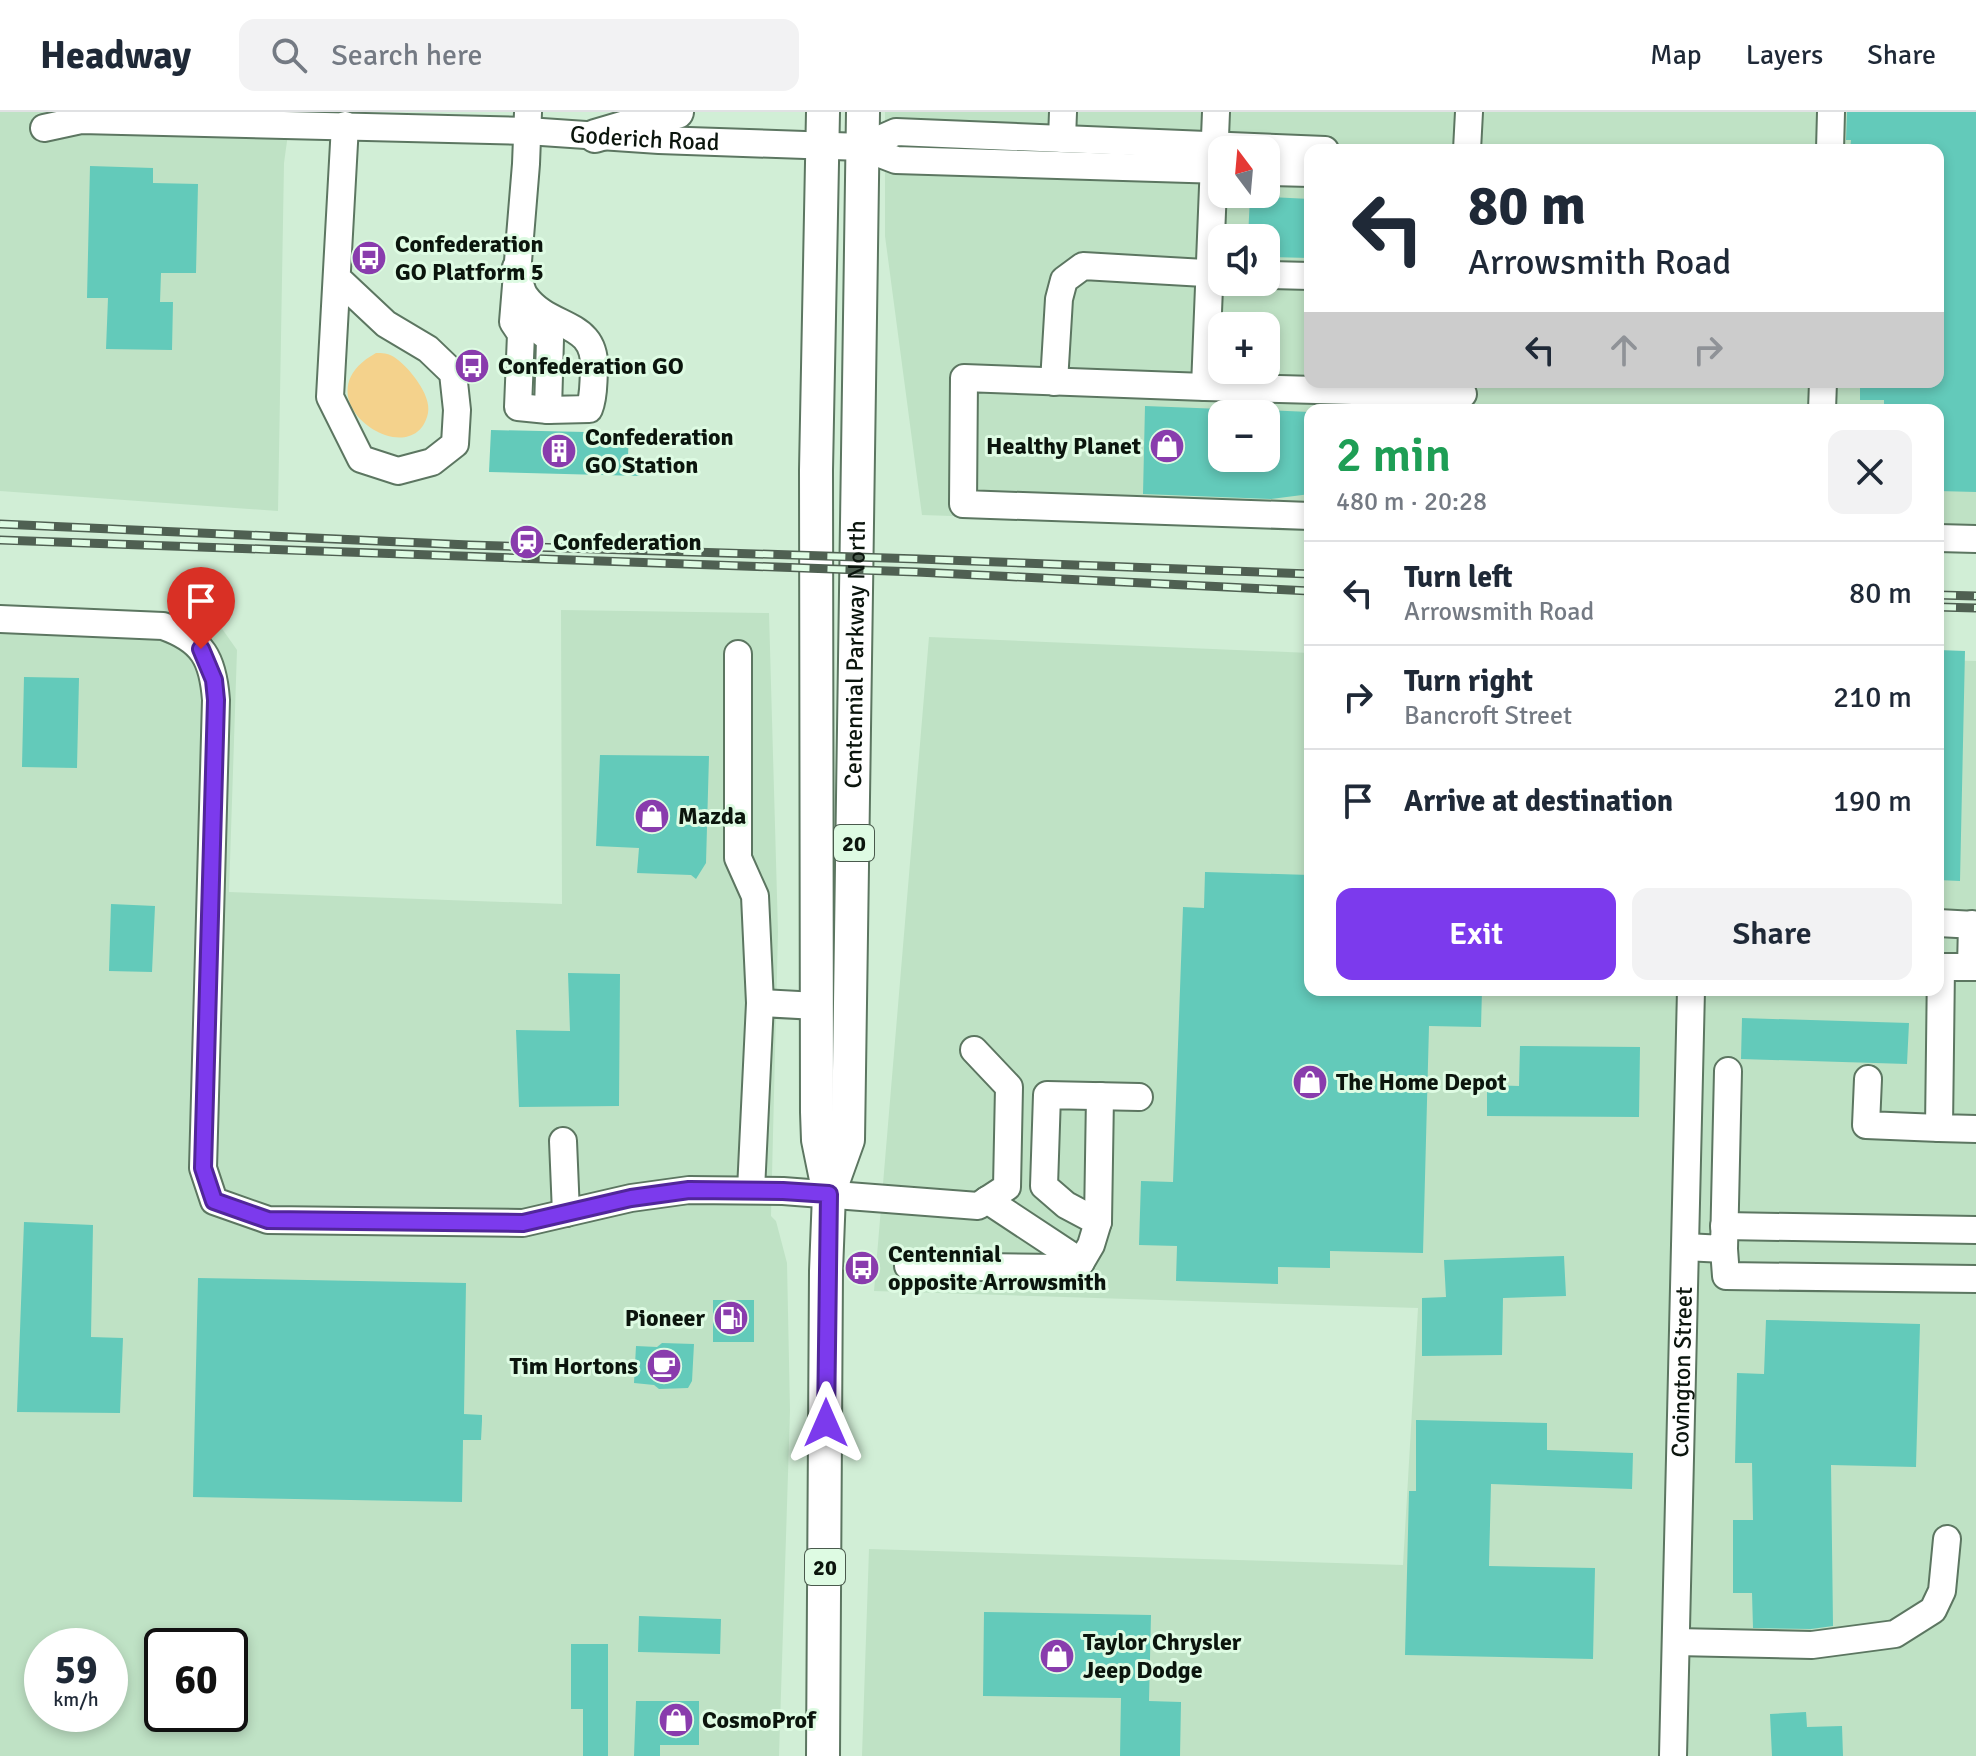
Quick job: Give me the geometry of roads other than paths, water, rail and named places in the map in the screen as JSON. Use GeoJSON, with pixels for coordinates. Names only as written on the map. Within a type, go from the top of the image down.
{"type":"FeatureCollection","features":[{"type":"Feature","properties":{"kind":"main road"},"geometry":{"type":"LineString","coordinates":[[576,127],[677,112]]}},
{"type":"Feature","properties":{"kind":"main road","name":"Centennial Parkway North"},"geometry":{"type":"LineString","coordinates":[[823,112],[816,470],[818,1140],[829,1194],[823,1756]]}},
{"type":"Feature","properties":{"kind":"main road","name":"Centennial Parkway North"},"geometry":{"type":"LineString","coordinates":[[829,1194],[848,1140],[863,112]]}},
{"type":"Feature","properties":{"kind":"street"},"geometry":{"type":"LineString","coordinates":[[1062,139],[1063,112]]}},
{"type":"Feature","properties":{"kind":"street"},"geometry":{"type":"LineString","coordinates":[[1216,112],[1216,136]]}},
{"type":"Feature","properties":{"kind":"street"},"geometry":{"type":"LineString","coordinates":[[1467,144],[1469,112]]}},
{"type":"Feature","properties":{"kind":"street"},"geometry":{"type":"LineString","coordinates":[[1830,144],[1831,112]]}},
{"type":"Feature","properties":{"kind":"street","name":"Goderich Road"},"geometry":{"type":"LineString","coordinates":[[44,128],[81,120],[345,125],[528,122],[823,147],[862,147]]}},
{"type":"Feature","properties":{"kind":"street"},"geometry":{"type":"LineString","coordinates":[[516,267],[523,294],[541,313],[581,331],[591,343],[595,358],[589,409],[518,407],[521,334],[513,322],[516,267],[528,122]]}},
{"type":"Feature","properties":{"kind":"street"},"geometry":{"type":"LineString","coordinates":[[337,278],[386,324],[428,349],[453,373],[457,410],[455,444],[432,462],[398,471],[361,459],[330,397],[345,125]]}},
{"type":"Feature","properties":{"kind":"street"},"geometry":{"type":"LineString","coordinates":[[862,147],[896,132],[1062,139],[1208,161]]}},
{"type":"Feature","properties":{"kind":"street"},"geometry":{"type":"LineString","coordinates":[[862,147],[896,160],[1208,162]]}},
{"type":"Feature","properties":{"kind":"street"},"geometry":{"type":"LineString","coordinates":[[1280,155],[1304,152]]}},
{"type":"Feature","properties":{"kind":"street"},"geometry":{"type":"LineString","coordinates":[[1280,172],[1304,173]]}},
{"type":"Feature","properties":{"kind":"street"},"geometry":{"type":"LineString","coordinates":[[1054,382],[1059,299],[1064,280],[1083,266],[1208,273]]}},
{"type":"Feature","properties":{"kind":"street"},"geometry":{"type":"LineString","coordinates":[[1280,275],[1304,276]]}},
{"type":"Feature","properties":{"kind":"street"},"geometry":{"type":"LineString","coordinates":[[1205,387],[1215,296]]}},
{"type":"Feature","properties":{"kind":"street"},"geometry":{"type":"LineString","coordinates":[[1304,516],[963,504],[964,378],[1463,395]]}},
{"type":"Feature","properties":{"kind":"street"},"geometry":{"type":"LineString","coordinates":[[1944,538],[1976,539]]}},
{"type":"Feature","properties":{"kind":"street"},"geometry":{"type":"LineString","coordinates":[[0,619],[163,626],[186,634],[201,649],[214,680],[216,700],[203,1168],[214,1201],[268,1220],[523,1223],[631,1198],[689,1190],[829,1194],[978,1206],[1007,1187],[1009,1087],[974,1050]]}},
{"type":"Feature","properties":{"kind":"street"},"geometry":{"type":"LineString","coordinates":[[738,654],[738,858],[755,896],[760,1003],[751,1190]]}},
{"type":"Feature","properties":{"kind":"street"},"geometry":{"type":"LineString","coordinates":[[1944,923],[1974,924],[1974,967],[1944,967]]}},
{"type":"Feature","properties":{"kind":"street","name":"Covington Street"},"geometry":{"type":"LineString","coordinates":[[1673,1756],[1691,996]]}},
{"type":"Feature","properties":{"kind":"street"},"geometry":{"type":"LineString","coordinates":[[1939,1128],[1941,996]]}},
{"type":"Feature","properties":{"kind":"street"},"geometry":{"type":"LineString","coordinates":[[760,1003],[817,1006]]}},
{"type":"Feature","properties":{"kind":"street"},"geometry":{"type":"LineString","coordinates":[[1728,1071],[1726,1276],[1976,1279]]}},
{"type":"Feature","properties":{"kind":"street"},"geometry":{"type":"LineString","coordinates":[[1868,1079],[1866,1125],[1976,1129]]}},
{"type":"Feature","properties":{"kind":"street"},"geometry":{"type":"LineString","coordinates":[[1098,1222],[1066,1205],[1044,1186],[1047,1095],[1139,1097]]}},
{"type":"Feature","properties":{"kind":"street"},"geometry":{"type":"LineString","coordinates":[[908,1266],[1062,1268],[1081,1262],[1091,1245],[1098,1222],[1100,1096]]}},
{"type":"Feature","properties":{"kind":"street"},"geometry":{"type":"LineString","coordinates":[[1688,1116],[1727,1117]]}},
{"type":"Feature","properties":{"kind":"street"},"geometry":{"type":"LineString","coordinates":[[563,1141],[566,1213]]}},
{"type":"Feature","properties":{"kind":"street"},"geometry":{"type":"LineString","coordinates":[[987,1200],[1081,1262]]}},
{"type":"Feature","properties":{"kind":"street"},"geometry":{"type":"LineString","coordinates":[[1685,1247],[1724,1238],[1976,1230]]}},
{"type":"Feature","properties":{"kind":"street"},"geometry":{"type":"LineString","coordinates":[[1676,1642],[1812,1645],[1895,1634],[1933,1610],[1942,1591],[1947,1539]]}},
{"type":"Feature","properties":{"kind":"railway"},"geometry":{"type":"LineString","coordinates":[[0,524],[469,545],[1304,574]]}},
{"type":"Feature","properties":{"kind":"railway"},"geometry":{"type":"LineString","coordinates":[[0,540],[917,572],[1304,591]]}},
{"type":"Feature","properties":{"kind":"railway"},"geometry":{"type":"LineString","coordinates":[[1944,595],[1976,596]]}},
{"type":"Feature","properties":{"kind":"railway"},"geometry":{"type":"LineString","coordinates":[[1944,607],[1976,608]]}},
{"type":"Feature","properties":{"kind":"place","name":"Confederation GO Platform 5"},"geometry":{"type":"Point","coordinates":[369,258]}},
{"type":"Feature","properties":{"kind":"place","name":"Confederation GO"},"geometry":{"type":"Point","coordinates":[472,366]}},
{"type":"Feature","properties":{"kind":"place","name":"Healthy Planet"},"geometry":{"type":"Point","coordinates":[1167,446]}},
{"type":"Feature","properties":{"kind":"place","name":"Confederation GO Station"},"geometry":{"type":"Point","coordinates":[559,451]}},
{"type":"Feature","properties":{"kind":"place","name":"Confederation"},"geometry":{"type":"Point","coordinates":[527,542]}},
{"type":"Feature","properties":{"kind":"place","name":"Mazda"},"geometry":{"type":"Point","coordinates":[652,816]}},
{"type":"Feature","properties":{"kind":"place","name":"The Home Depot"},"geometry":{"type":"Point","coordinates":[1310,1082]}},
{"type":"Feature","properties":{"kind":"place","name":"Centennial opposite Arrowsmith"},"geometry":{"type":"Point","coordinates":[862,1268]}},
{"type":"Feature","properties":{"kind":"place","name":"Pioneer"},"geometry":{"type":"Point","coordinates":[731,1318]}},
{"type":"Feature","properties":{"kind":"place","name":"Tim Hortons"},"geometry":{"type":"Point","coordinates":[664,1366]}},
{"type":"Feature","properties":{"kind":"place","name":"Taylor Chrysler Jeep Dodge"},"geometry":{"type":"Point","coordinates":[1057,1656]}},
{"type":"Feature","properties":{"kind":"place","name":"CosmoProf"},"geometry":{"type":"Point","coordinates":[676,1720]}}]}
